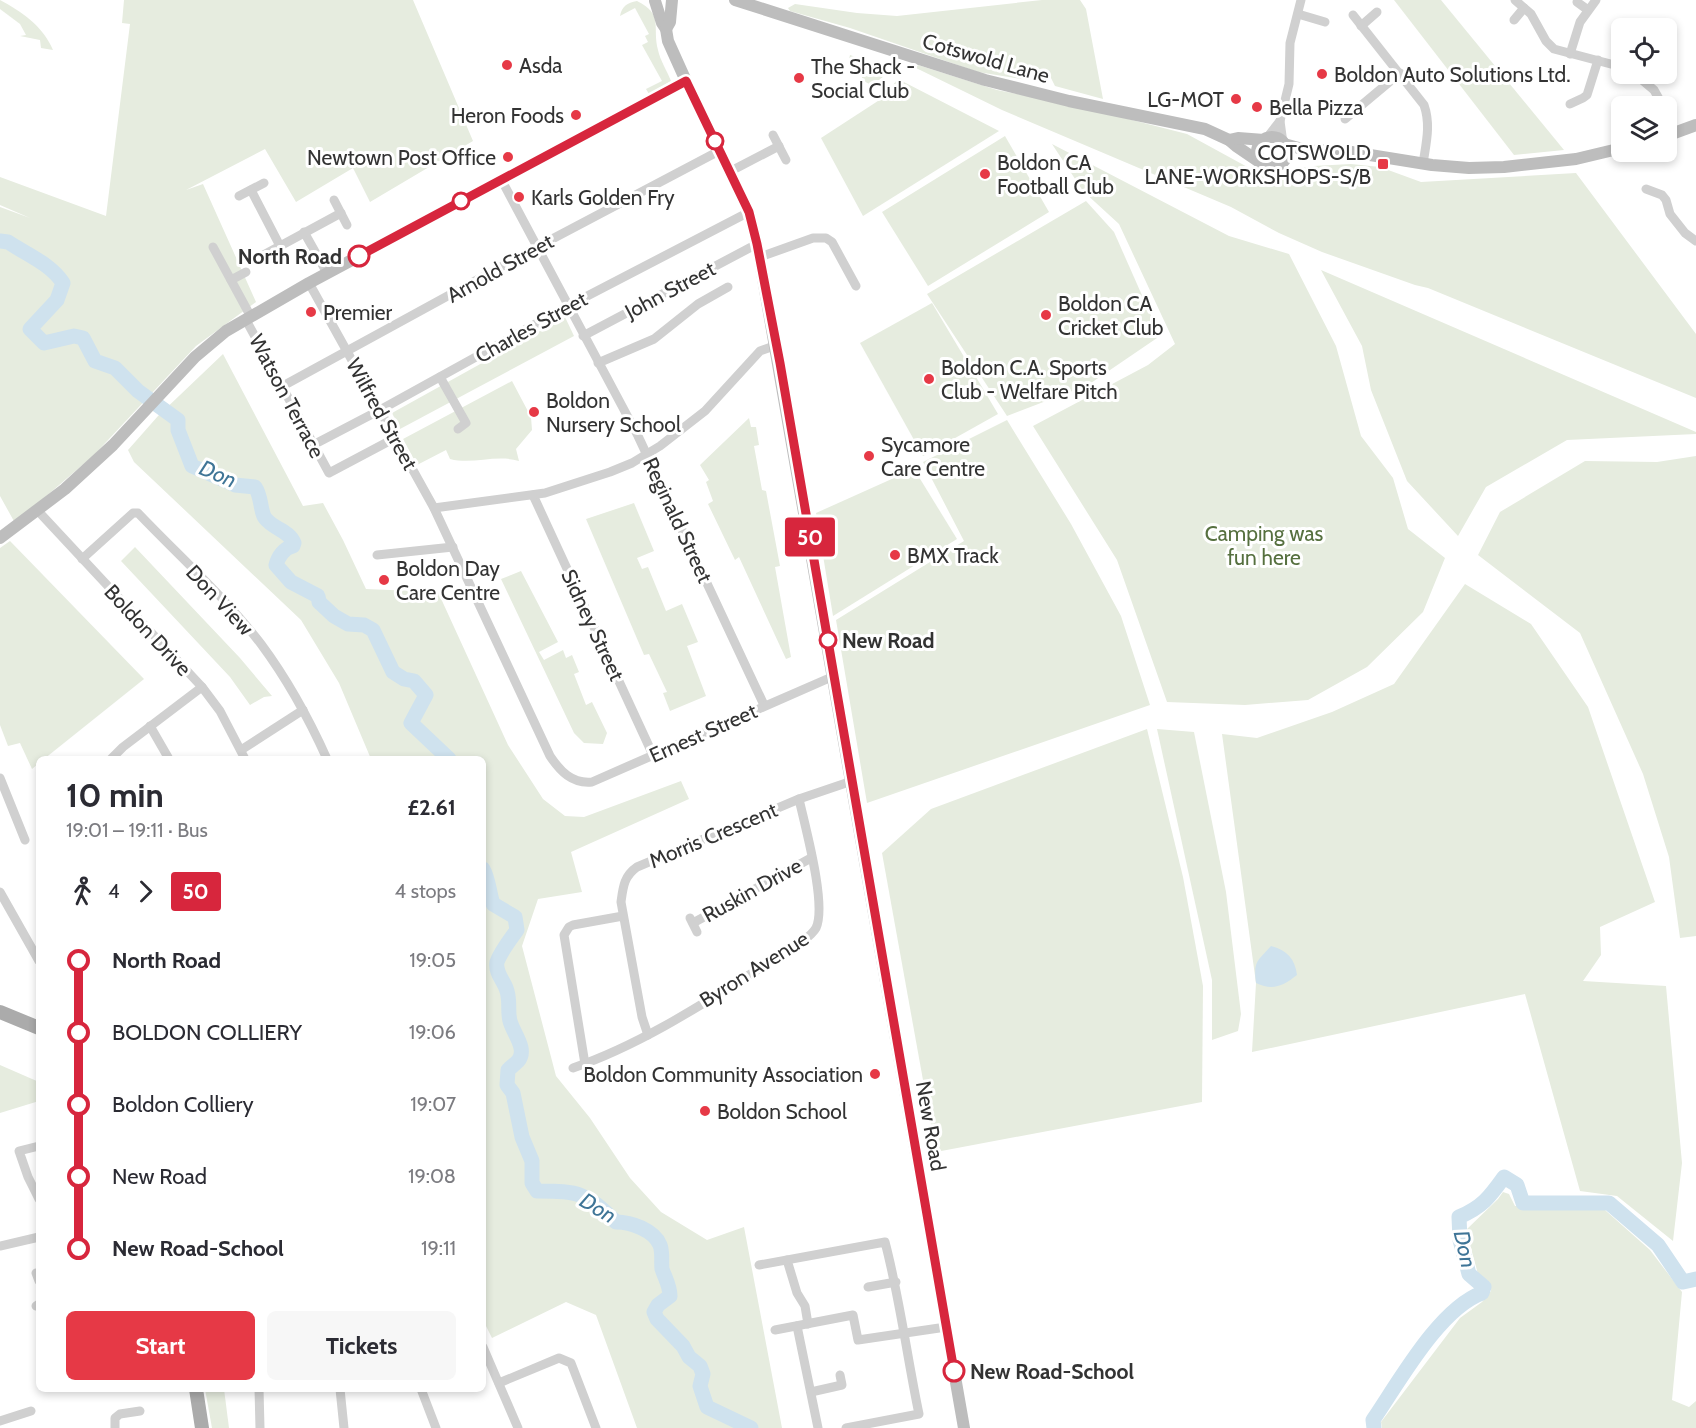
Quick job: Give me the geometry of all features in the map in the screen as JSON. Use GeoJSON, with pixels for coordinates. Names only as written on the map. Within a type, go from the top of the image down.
{"type":"FeatureCollection","features":[{"type":"Feature","properties":{"kind":"main road"},"geometry":{"type":"LineString","coordinates":[[0,1012],[36,1027]]}},
{"type":"Feature","properties":{"kind":"main road"},"geometry":{"type":"LineString","coordinates":[[196,1392],[202,1428]]}},
{"type":"Feature","properties":{"kind":"street"},"geometry":{"type":"LineString","coordinates":[[654,1],[663,3],[671,0],[670,22],[666,29]]}},
{"type":"Feature","properties":{"kind":"street","name":"Cotswold Lane"},"geometry":{"type":"LineString","coordinates":[[735,0],[770,5],[985,80],[1069,101],[1205,129],[1229,140],[1261,163]]}},
{"type":"Feature","properties":{"kind":"street"},"geometry":{"type":"LineString","coordinates":[[1284,160],[1286,152],[1280,121],[1289,84],[1290,43],[1301,0]]}},
{"type":"Feature","properties":{"kind":"street"},"geometry":{"type":"LineString","coordinates":[[1515,0],[1534,19],[1550,46],[1560,52],[1611,64]]}},
{"type":"Feature","properties":{"kind":"street"},"geometry":{"type":"LineString","coordinates":[[1570,54],[1576,29],[1596,0]]}},
{"type":"Feature","properties":{"kind":"street","name":"New Road"},"geometry":{"type":"LineString","coordinates":[[654,1],[686,81],[749,212],[761,260],[964,1428]]}},
{"type":"Feature","properties":{"kind":"street"},"geometry":{"type":"LineString","coordinates":[[1577,2],[1588,10]]}},
{"type":"Feature","properties":{"kind":"street"},"geometry":{"type":"LineString","coordinates":[[1514,20],[1524,8]]}},
{"type":"Feature","properties":{"kind":"street"},"geometry":{"type":"LineString","coordinates":[[1361,26],[1377,12]]}},
{"type":"Feature","properties":{"kind":"street"},"geometry":{"type":"LineString","coordinates":[[1298,14],[1325,22]]}},
{"type":"Feature","properties":{"kind":"street"},"geometry":{"type":"LineString","coordinates":[[1353,15],[1424,105],[1428,118],[1423,164]]}},
{"type":"Feature","properties":{"kind":"street"},"geometry":{"type":"LineString","coordinates":[[1570,104],[1590,99],[1598,60]]}},
{"type":"Feature","properties":{"kind":"street"},"geometry":{"type":"LineString","coordinates":[[1345,119],[1400,73]]}},
{"type":"Feature","properties":{"kind":"street"},"geometry":{"type":"LineString","coordinates":[[0,538],[65,489],[125,432],[195,357],[226,331],[327,273],[686,81]]}},
{"type":"Feature","properties":{"kind":"street"},"geometry":{"type":"LineString","coordinates":[[1647,84],[1657,96]]}},
{"type":"Feature","properties":{"kind":"street"},"geometry":{"type":"LineString","coordinates":[[1280,121],[1257,151],[1261,163],[1274,167],[1284,160],[1302,156],[1310,151]]}},
{"type":"Feature","properties":{"kind":"street"},"geometry":{"type":"LineString","coordinates":[[1677,132],[1696,125]]}},
{"type":"Feature","properties":{"kind":"street"},"geometry":{"type":"LineString","coordinates":[[773,135],[786,160]]}},
{"type":"Feature","properties":{"kind":"street"},"geometry":{"type":"LineString","coordinates":[[1265,139],[1275,138],[1283,143],[1310,151],[1339,150],[1423,164],[1469,168],[1504,167],[1576,159],[1611,151]]}},
{"type":"Feature","properties":{"kind":"street","name":"Cotswold Lane"},"geometry":{"type":"LineString","coordinates":[[1229,140],[1265,139]]}},
{"type":"Feature","properties":{"kind":"street"},"geometry":{"type":"LineString","coordinates":[[729,172],[779,146]]}},
{"type":"Feature","properties":{"kind":"street","name":"Arnold Street"},"geometry":{"type":"LineString","coordinates":[[281,387],[537,247],[719,151]]}},
{"type":"Feature","properties":{"kind":"street","name":"Reginald Street"},"geometry":{"type":"LineString","coordinates":[[501,179],[647,455],[764,705]]}},
{"type":"Feature","properties":{"kind":"street"},"geometry":{"type":"LineString","coordinates":[[239,196],[264,183]]}},
{"type":"Feature","properties":{"kind":"street"},"geometry":{"type":"LineString","coordinates":[[1664,197],[1670,188]]}},
{"type":"Feature","properties":{"kind":"street"},"geometry":{"type":"LineString","coordinates":[[1646,189],[1664,197],[1670,214],[1684,233],[1696,241]]}},
{"type":"Feature","properties":{"kind":"street"},"geometry":{"type":"LineString","coordinates":[[251,190],[280,246]]}},
{"type":"Feature","properties":{"kind":"street"},"geometry":{"type":"LineString","coordinates":[[334,200],[347,225]]}},
{"type":"Feature","properties":{"kind":"street","name":"Charles Street"},"geometry":{"type":"LineString","coordinates":[[314,445],[568,306],[749,212]]}},
{"type":"Feature","properties":{"kind":"street"},"geometry":{"type":"LineString","coordinates":[[258,258],[341,213]]}},
{"type":"Feature","properties":{"kind":"street"},"geometry":{"type":"LineString","coordinates":[[304,232],[327,273]]}},
{"type":"Feature","properties":{"kind":"street"},"geometry":{"type":"LineString","coordinates":[[761,260],[813,238],[826,238],[832,242],[856,286]]}},
{"type":"Feature","properties":{"kind":"street","name":"John Street"},"geometry":{"type":"LineString","coordinates":[[583,336],[757,244]]}},
{"type":"Feature","properties":{"kind":"street","name":"Watson Terrace"},"geometry":{"type":"LineString","coordinates":[[213,247],[281,387],[329,473],[395,438]]}},
{"type":"Feature","properties":{"kind":"street"},"geometry":{"type":"LineString","coordinates":[[231,280],[246,272]]}},
{"type":"Feature","properties":{"kind":"street","name":"Wilfred Street"},"geometry":{"type":"LineString","coordinates":[[309,283],[434,508],[550,756],[556,766],[572,780]]}},
{"type":"Feature","properties":{"kind":"street"},"geometry":{"type":"LineString","coordinates":[[598,363],[654,339],[698,304],[728,287]]}},
{"type":"Feature","properties":{"kind":"street"},"geometry":{"type":"LineString","coordinates":[[434,508],[533,495],[564,488],[610,472],[647,455],[705,411],[760,351],[765,347],[777,345]]}},
{"type":"Feature","properties":{"kind":"street"},"geometry":{"type":"LineString","coordinates":[[440,377],[471,421],[458,429]]}},
{"type":"Feature","properties":{"kind":"street","name":"Sidney Street"},"geometry":{"type":"LineString","coordinates":[[533,495],[653,755]]}},
{"type":"Feature","properties":{"kind":"street","name":"Boldon Drive"},"geometry":{"type":"LineString","coordinates":[[38,511],[202,687],[220,711],[243,754]]}},
{"type":"Feature","properties":{"kind":"street","name":"Don View"},"geometry":{"type":"LineString","coordinates":[[82,559],[133,513],[138,513],[223,601],[260,644],[303,710],[326,756]]}},
{"type":"Feature","properties":{"kind":"street"},"geometry":{"type":"LineString","coordinates":[[377,555],[453,547]]}},
{"type":"Feature","properties":{"kind":"street","name":"Ernest Street"},"geometry":{"type":"LineString","coordinates":[[572,780],[592,782],[834,676]]}},
{"type":"Feature","properties":{"kind":"street"},"geometry":{"type":"LineString","coordinates":[[115,756],[202,687]]}},
{"type":"Feature","properties":{"kind":"street"},"geometry":{"type":"LineString","coordinates":[[243,754],[303,710]]}},
{"type":"Feature","properties":{"kind":"street"},"geometry":{"type":"LineString","coordinates":[[150,726],[167,756]]}},
{"type":"Feature","properties":{"kind":"street"},"geometry":{"type":"LineString","coordinates":[[0,778],[5,789],[4,805],[24,840]]}},
{"type":"Feature","properties":{"kind":"street","name":"Morris Crescent"},"geometry":{"type":"LineString","coordinates":[[648,1035],[642,1017],[621,902],[622,887],[628,873],[637,867],[799,799],[852,781]]}},
{"type":"Feature","properties":{"kind":"street","name":"Byron Avenue"},"geometry":{"type":"LineString","coordinates":[[573,1068],[648,1035],[808,937],[815,929],[820,911],[799,799]]}},
{"type":"Feature","properties":{"kind":"street","name":"Ruskin Drive"},"geometry":{"type":"LineString","coordinates":[[693,924],[811,858]]}},
{"type":"Feature","properties":{"kind":"street"},"geometry":{"type":"LineString","coordinates":[[0,892],[36,956]]}},
{"type":"Feature","properties":{"kind":"street"},"geometry":{"type":"LineString","coordinates":[[585,1064],[563,940],[564,934],[573,925],[623,916]]}},
{"type":"Feature","properties":{"kind":"street"},"geometry":{"type":"LineString","coordinates":[[36,1147],[16,1151],[36,1193]]}},
{"type":"Feature","properties":{"kind":"street"},"geometry":{"type":"LineString","coordinates":[[0,1246],[36,1238]]}},
{"type":"Feature","properties":{"kind":"street"},"geometry":{"type":"LineString","coordinates":[[759,1265],[885,1242],[896,1282],[907,1356],[919,1414],[846,1428]]}},
{"type":"Feature","properties":{"kind":"street"},"geometry":{"type":"LineString","coordinates":[[787,1260],[797,1293],[805,1306],[808,1324]]}},
{"type":"Feature","properties":{"kind":"street"},"geometry":{"type":"LineString","coordinates":[[868,1287],[896,1282]]}},
{"type":"Feature","properties":{"kind":"street"},"geometry":{"type":"LineString","coordinates":[[775,1330],[853,1315],[858,1340],[946,1327]]}},
{"type":"Feature","properties":{"kind":"street"},"geometry":{"type":"LineString","coordinates":[[797,1326],[818,1428]]}},
{"type":"Feature","properties":{"kind":"street"},"geometry":{"type":"LineString","coordinates":[[486,1354],[518,1428]]}},
{"type":"Feature","properties":{"kind":"street"},"geometry":{"type":"LineString","coordinates":[[498,1383],[559,1358],[571,1363],[596,1428]]}},
{"type":"Feature","properties":{"kind":"street"},"geometry":{"type":"LineString","coordinates":[[811,1392],[842,1385],[840,1374]]}},
{"type":"Feature","properties":{"kind":"street"},"geometry":{"type":"LineString","coordinates":[[260,1392],[260,1428]]}},
{"type":"Feature","properties":{"kind":"street"},"geometry":{"type":"LineString","coordinates":[[340,1392],[344,1428]]}},
{"type":"Feature","properties":{"kind":"street"},"geometry":{"type":"LineString","coordinates":[[422,1392],[436,1428]]}},
{"type":"Feature","properties":{"kind":"street"},"geometry":{"type":"LineString","coordinates":[[115,1428],[115,1418],[120,1414],[140,1411]]}},
{"type":"Feature","properties":{"kind":"street"},"geometry":{"type":"LineString","coordinates":[[0,1421],[31,1412]]}},
{"type":"Feature","properties":{"kind":"green space"},"geometry":{"type":"Polygon","coordinates":[[[0,0],[31,20],[44,34],[53,50],[41,48],[40,40],[20,36],[26,35],[20,24],[0,9],[0,0]]]}},
{"type":"Feature","properties":{"kind":"green space"},"geometry":{"type":"Polygon","coordinates":[[[124,0],[413,0],[473,141],[370,202],[353,168],[296,202],[265,149],[186,190],[203,184],[256,302],[196,346],[94,455],[15,523],[0,496],[0,207],[30,218],[0,205],[0,177],[106,216],[130,24],[122,23],[124,0]]]}},
{"type":"Feature","properties":{"kind":"green space"},"geometry":{"type":"Polygon","coordinates":[[[1042,0],[1080,0],[1086,9],[1103,99],[1055,86],[1050,76],[1038,75],[1027,80],[978,72],[850,28],[790,11],[788,8],[795,4],[897,16],[1042,0]]]}},
{"type":"Feature","properties":{"kind":"green space"},"geometry":{"type":"Polygon","coordinates":[[[1394,0],[1441,0],[1564,150],[1514,155],[1394,0]]]}},
{"type":"Feature","properties":{"kind":"green space"},"geometry":{"type":"Polygon","coordinates":[[[637,1],[654,16],[659,54],[671,81],[649,94],[646,89],[662,81],[642,45],[648,42],[645,36],[649,34],[635,8],[620,16],[625,6],[637,1]]]}},
{"type":"Feature","properties":{"kind":"green space"},"geometry":{"type":"Polygon","coordinates":[[[850,55],[887,68],[882,78],[871,85],[862,80],[862,74],[849,59],[850,55]]]}},
{"type":"Feature","properties":{"kind":"green space"},"geometry":{"type":"Polygon","coordinates":[[[918,65],[997,90],[1073,105],[1187,134],[1262,175],[1278,177],[1290,185],[1302,180],[1297,169],[1351,164],[1380,167],[1421,182],[1576,173],[1696,334],[1696,398],[1428,288],[1322,252],[1279,233],[1231,207],[1002,110],[916,68],[918,65]]]}},
{"type":"Feature","properties":{"kind":"green space"},"geometry":{"type":"Polygon","coordinates":[[[898,79],[999,131],[863,216],[821,138],[881,99],[898,79]]]}},
{"type":"Feature","properties":{"kind":"green space","name":"Boldon CA Football Club"},"geometry":{"type":"Polygon","coordinates":[[[1005,136],[1049,212],[928,286],[882,212],[1005,136]]]}},
{"type":"Feature","properties":{"kind":"green space","name":"Camping was fun here"},"geometry":{"type":"Polygon","coordinates":[[[1052,144],[1229,236],[1289,254],[1336,346],[1361,436],[1393,478],[1408,529],[1445,558],[1423,612],[1367,667],[1308,700],[1245,705],[1167,702],[1117,560],[1033,426],[1148,365],[1175,344],[1119,224],[1083,191],[1052,144]]]}},
{"type":"Feature","properties":{"kind":"green space","name":"Boldon CA Cricket Club"},"geometry":{"type":"Polygon","coordinates":[[[1086,201],[1114,232],[1160,336],[1088,385],[1007,416],[927,294],[1086,201]]]}},
{"type":"Feature","properties":{"kind":"green space"},"geometry":{"type":"Polygon","coordinates":[[[1321,270],[1696,432],[1696,434],[1567,440],[1486,487],[1458,536],[1407,481],[1371,390],[1362,346],[1321,270]]]}},
{"type":"Feature","properties":{"kind":"green space","name":"Boldon C.A. Sports Club - Welfare Pitch"},"geometry":{"type":"Polygon","coordinates":[[[932,303],[998,414],[923,456],[860,343],[932,303]]]}},
{"type":"Feature","properties":{"kind":"green space"},"geometry":{"type":"Polygon","coordinates":[[[565,317],[574,336],[400,429],[392,413],[565,317]]]}},
{"type":"Feature","properties":{"kind":"green space"},"geometry":{"type":"Polygon","coordinates":[[[223,354],[303,506],[323,503],[366,589],[438,592],[508,745],[543,799],[565,816],[584,817],[681,781],[689,799],[571,852],[582,892],[538,899],[522,946],[556,1076],[590,1118],[630,1178],[661,1212],[707,1240],[744,1227],[782,1428],[637,1428],[596,1315],[566,1302],[492,1338],[486,1326],[486,756],[370,756],[339,683],[301,620],[134,462],[128,450],[158,416],[223,354]]]}},
{"type":"Feature","properties":{"kind":"green space"},"geometry":{"type":"Polygon","coordinates":[[[512,381],[531,417],[532,430],[516,449],[519,461],[502,459],[459,461],[450,459],[446,450],[417,465],[403,439],[512,381]]]}},
{"type":"Feature","properties":{"kind":"green space"},"geometry":{"type":"Polygon","coordinates":[[[749,418],[751,427],[756,427],[759,445],[754,446],[762,490],[766,491],[780,566],[775,567],[791,657],[786,659],[739,557],[735,560],[708,504],[713,501],[706,482],[709,480],[700,465],[749,418]]]}},
{"type":"Feature","properties":{"kind":"green space"},"geometry":{"type":"Polygon","coordinates":[[[1007,420],[1071,524],[1121,616],[1150,705],[867,803],[836,620],[964,541],[923,462],[1007,420]]]}},
{"type":"Feature","properties":{"kind":"green space"},"geometry":{"type":"Polygon","coordinates":[[[1696,456],[1696,936],[1680,938],[1669,857],[1643,774],[1580,633],[1478,555],[1500,512],[1585,461],[1657,462],[1696,456]]]}},
{"type":"Feature","properties":{"kind":"green space"},"geometry":{"type":"Polygon","coordinates":[[[914,469],[957,539],[833,616],[816,513],[914,469]]]}},
{"type":"Feature","properties":{"kind":"green space"},"geometry":{"type":"Polygon","coordinates":[[[634,503],[654,551],[637,558],[642,569],[648,567],[666,611],[682,604],[698,642],[687,646],[706,696],[670,711],[663,693],[667,692],[649,654],[644,655],[586,519],[634,503]]]}},
{"type":"Feature","properties":{"kind":"green space"},"geometry":{"type":"Polygon","coordinates":[[[10,541],[144,679],[48,756],[36,756],[36,766],[32,769],[20,743],[8,746],[0,725],[0,548],[10,541]]]}},
{"type":"Feature","properties":{"kind":"green space"},"geometry":{"type":"Polygon","coordinates":[[[135,547],[240,658],[272,696],[264,697],[250,705],[230,677],[121,561],[135,547]]]}},
{"type":"Feature","properties":{"kind":"green space"},"geometry":{"type":"Polygon","coordinates":[[[521,571],[558,642],[539,652],[544,660],[563,650],[566,658],[572,655],[579,672],[574,674],[586,705],[592,702],[607,733],[603,744],[584,743],[574,733],[501,579],[521,571]]]}},
{"type":"Feature","properties":{"kind":"green space"},"geometry":{"type":"Polygon","coordinates":[[[1465,584],[1531,624],[1588,707],[1655,902],[1600,927],[1601,955],[1583,981],[1666,986],[1682,1163],[1673,1241],[1617,1196],[1580,1191],[1525,994],[1252,1052],[1256,983],[1222,734],[1257,738],[1332,712],[1394,684],[1465,584]]]}},
{"type":"Feature","properties":{"kind":"green space"},"geometry":{"type":"Polygon","coordinates":[[[1147,729],[1183,877],[1203,986],[1202,1102],[936,1152],[882,853],[931,809],[1147,729]]]}},
{"type":"Feature","properties":{"kind":"green space"},"geometry":{"type":"Polygon","coordinates":[[[1157,729],[1194,732],[1226,892],[1241,1014],[1238,1031],[1212,1040],[1212,980],[1157,729]]]}},
{"type":"Feature","properties":{"kind":"green space"},"geometry":{"type":"Polygon","coordinates":[[[0,1065],[36,1081],[36,1102],[0,1113],[0,1065]]]}},
{"type":"Feature","properties":{"kind":"green space"},"geometry":{"type":"Polygon","coordinates":[[[1503,1192],[1509,1194],[1515,1206],[1605,1210],[1650,1250],[1682,1292],[1672,1400],[1689,1407],[1696,1401],[1696,1428],[1382,1428],[1381,1422],[1460,1318],[1482,1302],[1491,1291],[1488,1281],[1478,1274],[1466,1230],[1503,1192]]]}},
{"type":"Feature","properties":{"kind":"green space"},"geometry":{"type":"Polygon","coordinates":[[[206,1392],[224,1392],[229,1428],[212,1428],[206,1392]]]}},
{"type":"Feature","properties":{"kind":"water"},"geometry":{"type":"Polygon","coordinates":[[[1271,946],[1282,950],[1289,956],[1297,975],[1287,982],[1268,987],[1256,983],[1255,970],[1258,962],[1271,946]]]}},
{"type":"Feature","properties":{"kind":"waterway","name":"Don"},"geometry":{"type":"LineString","coordinates":[[0,241],[8,242],[38,260],[52,270],[63,283],[57,300],[30,329],[44,343],[74,336],[83,338],[95,361],[115,368],[138,391],[178,420],[178,430],[192,466],[235,485],[255,487],[265,518],[288,535],[294,543],[282,553],[276,565],[291,582],[318,596],[319,602],[334,616],[348,624],[364,625],[373,630],[393,672],[404,679],[414,681],[426,695],[411,723],[446,756]]}},
{"type":"Feature","properties":{"kind":"waterway","name":"Don"},"geometry":{"type":"LineString","coordinates":[[486,875],[493,904],[515,917],[517,930],[501,954],[497,966],[507,992],[510,1021],[521,1046],[521,1056],[508,1070],[507,1085],[513,1093],[522,1137],[532,1161],[532,1183],[537,1191],[573,1193],[589,1199],[616,1222],[628,1223],[653,1235],[661,1248],[662,1269],[670,1296],[658,1305],[654,1312],[657,1319],[683,1346],[689,1357],[700,1366],[703,1374],[700,1386],[707,1407],[751,1428]]}},
{"type":"Feature","properties":{"kind":"waterway","name":"Don"},"geometry":{"type":"LineString","coordinates":[[1374,1428],[1373,1420],[1435,1330],[1466,1301],[1482,1293],[1484,1287],[1469,1274],[1460,1240],[1459,1217],[1484,1201],[1504,1177],[1517,1185],[1523,1203],[1609,1203],[1658,1245],[1683,1282],[1696,1279]]}},
{"type":"Feature","properties":{"kind":"bus line","name":"50"},"geometry":{"type":"LineString","coordinates":[[359,256],[686,81],[749,212],[757,244],[780,363],[954,1371]]}},
{"type":"Feature","properties":{"kind":"place","name":"Asda"},"geometry":{"type":"Point","coordinates":[507,65]}},
{"type":"Feature","properties":{"kind":"place","name":"Boldon Auto Solutions Ltd."},"geometry":{"type":"Point","coordinates":[1322,74]}},
{"type":"Feature","properties":{"kind":"place","name":"The Shack - Social Club"},"geometry":{"type":"Point","coordinates":[799,78]}},
{"type":"Feature","properties":{"kind":"place","name":"LG-MOT"},"geometry":{"type":"Point","coordinates":[1236,99]}},
{"type":"Feature","properties":{"kind":"place","name":"Bella Pizza"},"geometry":{"type":"Point","coordinates":[1257,107]}},
{"type":"Feature","properties":{"kind":"place","name":"Heron Foods"},"geometry":{"type":"Point","coordinates":[576,115]}},
{"type":"Feature","properties":{"kind":"place","name":"Newtown Post Office"},"geometry":{"type":"Point","coordinates":[508,157]}},
{"type":"Feature","properties":{"kind":"place","name":"COTSWOLD LANE-WORKSHOPS-S/B"},"geometry":{"type":"Point","coordinates":[1383,164]}},
{"type":"Feature","properties":{"kind":"place","name":"Boldon CA Football Club"},"geometry":{"type":"Point","coordinates":[985,174]}},
{"type":"Feature","properties":{"kind":"place","name":"Karls Golden Fry"},"geometry":{"type":"Point","coordinates":[519,197]}},
{"type":"Feature","properties":{"kind":"place","name":"North Road"},"geometry":{"type":"Point","coordinates":[359,256]}},
{"type":"Feature","properties":{"kind":"place","name":"Premier"},"geometry":{"type":"Point","coordinates":[311,312]}},
{"type":"Feature","properties":{"kind":"place","name":"Boldon CA Cricket Club"},"geometry":{"type":"Point","coordinates":[1046,315]}},
{"type":"Feature","properties":{"kind":"place","name":"Boldon C.A. Sports Club - Welfare Pitch"},"geometry":{"type":"Point","coordinates":[929,379]}},
{"type":"Feature","properties":{"kind":"place","name":"Boldon Nursery School"},"geometry":{"type":"Point","coordinates":[534,412]}},
{"type":"Feature","properties":{"kind":"place","name":"Sycamore Care Centre"},"geometry":{"type":"Point","coordinates":[869,456]}},
{"type":"Feature","properties":{"kind":"place","name":"BMX Track"},"geometry":{"type":"Point","coordinates":[895,555]}},
{"type":"Feature","properties":{"kind":"place","name":"Boldon Day Care Centre"},"geometry":{"type":"Point","coordinates":[384,580]}},
{"type":"Feature","properties":{"kind":"place","name":"New Road"},"geometry":{"type":"Point","coordinates":[828,640]}},
{"type":"Feature","properties":{"kind":"place","name":"Boldon Community Association"},"geometry":{"type":"Point","coordinates":[875,1074]}},
{"type":"Feature","properties":{"kind":"place","name":"Boldon School"},"geometry":{"type":"Point","coordinates":[705,1111]}},
{"type":"Feature","properties":{"kind":"place","name":"New Road-School"},"geometry":{"type":"Point","coordinates":[954,1371]}}]}
